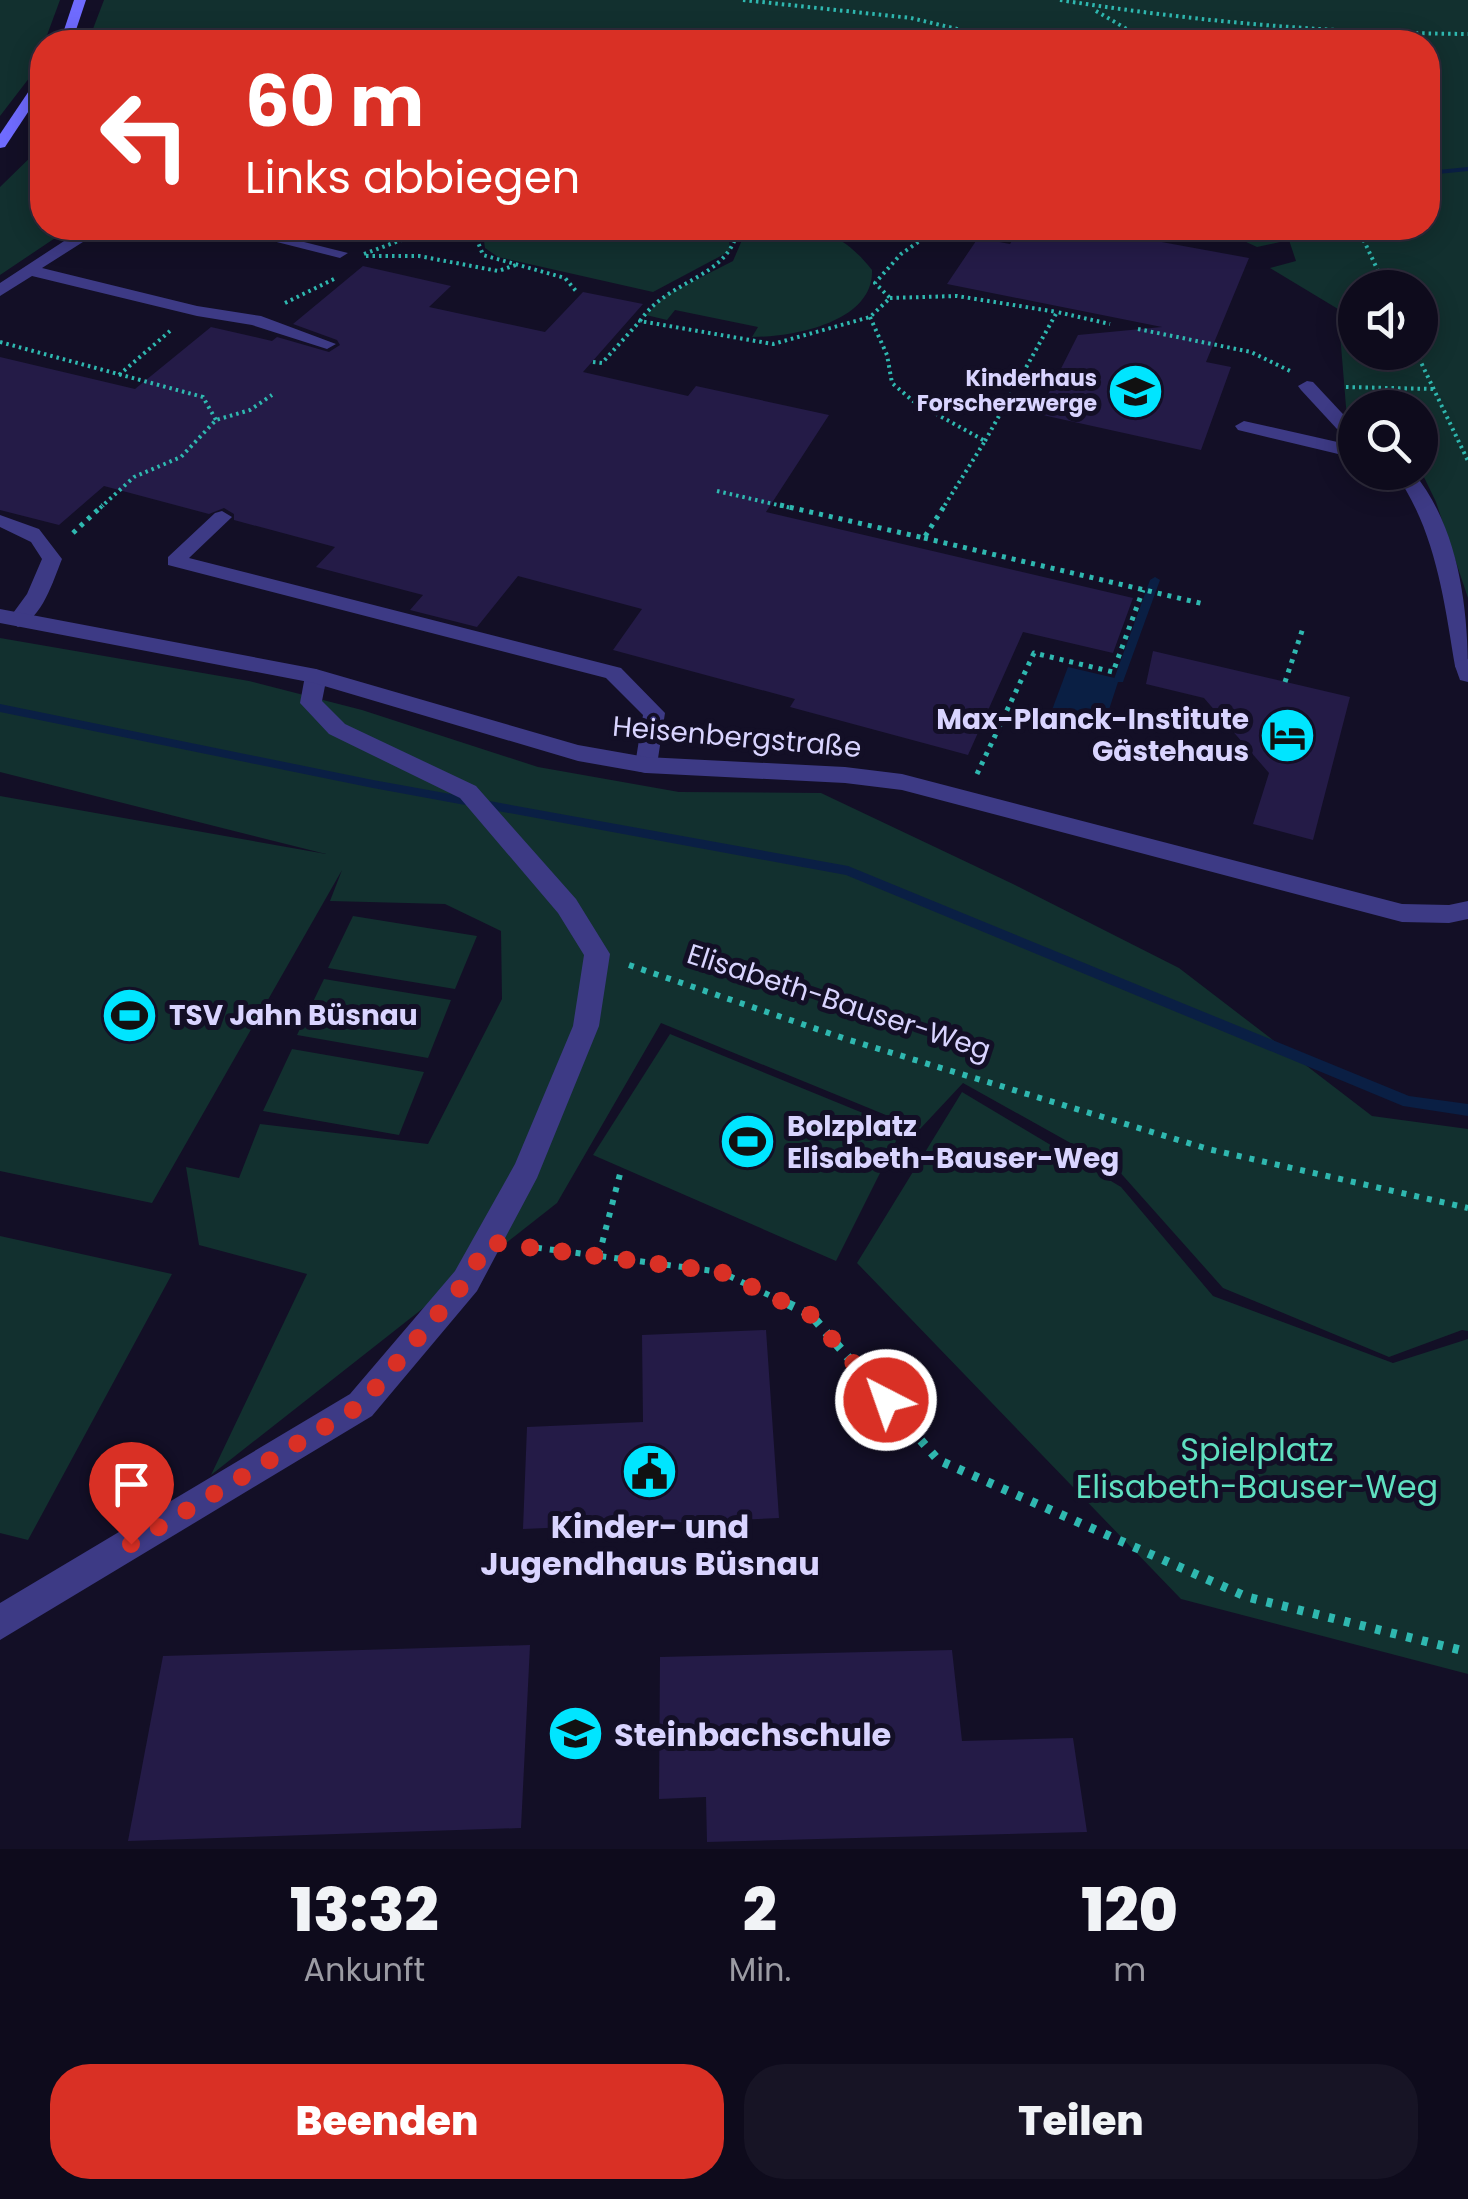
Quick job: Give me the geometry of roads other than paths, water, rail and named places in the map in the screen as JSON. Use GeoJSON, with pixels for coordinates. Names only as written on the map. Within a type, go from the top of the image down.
{"type":"FeatureCollection","features":[{"type":"Feature","properties":{"kind":"street"},"geometry":{"type":"LineString","coordinates":[[70,30],[80,0]]}},
{"type":"Feature","properties":{"kind":"street"},"geometry":{"type":"LineString","coordinates":[[0,144],[30,100]]}},
{"type":"Feature","properties":{"kind":"street"},"geometry":{"type":"LineString","coordinates":[[0,291],[71,240]]}},
{"type":"Feature","properties":{"kind":"street"},"geometry":{"type":"LineString","coordinates":[[285,240],[340,252]]}},
{"type":"Feature","properties":{"kind":"street"},"geometry":{"type":"LineString","coordinates":[[29,270],[197,311],[255,320],[327,344]]}},
{"type":"Feature","properties":{"kind":"street"},"geometry":{"type":"LineString","coordinates":[[1307,386],[1338,420]]}},
{"type":"Feature","properties":{"kind":"street"},"geometry":{"type":"LineString","coordinates":[[1244,426],[1338,448]]}},
{"type":"Feature","properties":{"kind":"street"},"geometry":{"type":"LineString","coordinates":[[1419,490],[1434,523],[1467,671]]}},
{"type":"Feature","properties":{"kind":"street"},"geometry":{"type":"LineString","coordinates":[[222,517],[174,562],[613,674],[654,713],[646,764]]}},
{"type":"Feature","properties":{"kind":"street"},"geometry":{"type":"LineString","coordinates":[[0,521],[27,523],[45,542],[52,559],[37,595],[9,618]]}},
{"type":"Feature","properties":{"kind":"street","name":"Heisenbergstraße"},"geometry":{"type":"LineString","coordinates":[[9,618],[316,676],[578,753],[646,764],[902,782],[1402,913],[1449,914],[1468,910]]}},
{"type":"Feature","properties":{"kind":"street"},"geometry":{"type":"LineString","coordinates":[[0,1623],[361,1405],[466,1281],[527,1169],[586,1026],[597,954],[567,906],[468,792],[338,729],[311,704],[316,676]]}},
{"type":"Feature","properties":{"kind":"water"},"geometry":{"type":"Polygon","coordinates":[[[1068,667],[1119,679],[1102,731],[1049,718],[1068,667]]]}},
{"type":"Feature","properties":{"kind":"waterway"},"geometry":{"type":"LineString","coordinates":[[1440,172],[1468,169]]}},
{"type":"Feature","properties":{"kind":"waterway"},"geometry":{"type":"LineString","coordinates":[[1119,679],[1155,580]]}},
{"type":"Feature","properties":{"kind":"waterway"},"geometry":{"type":"LineString","coordinates":[[0,708],[373,784],[848,871],[1408,1102],[1468,1110]]}},
{"type":"Feature","properties":{"kind":"place","name":"Kinderhaus Forscherzwerge"},"geometry":{"type":"Point","coordinates":[1136,391]}},
{"type":"Feature","properties":{"kind":"place","name":"Max-Planck-Institute Gästehaus"},"geometry":{"type":"Point","coordinates":[1288,735]}},
{"type":"Feature","properties":{"kind":"place","name":"TSV Jahn Büsnau"},"geometry":{"type":"Point","coordinates":[130,1015]}},
{"type":"Feature","properties":{"kind":"place","name":"Bolzplatz Elisabeth-Bauser-Weg"},"geometry":{"type":"Point","coordinates":[748,1142]}},
{"type":"Feature","properties":{"kind":"place","name":"Kinder- und Jugendhaus Büsnau"},"geometry":{"type":"Point","coordinates":[650,1472]}},
{"type":"Feature","properties":{"kind":"place","name":"Steinbachschule"},"geometry":{"type":"Point","coordinates":[575,1734]}},
{"type":"Feature","properties":{"kind":"park label","name":"Spielplatz Elisabeth-Bauser-Weg"},"geometry":{"type":"Point","coordinates":[1257,1468]}}]}
